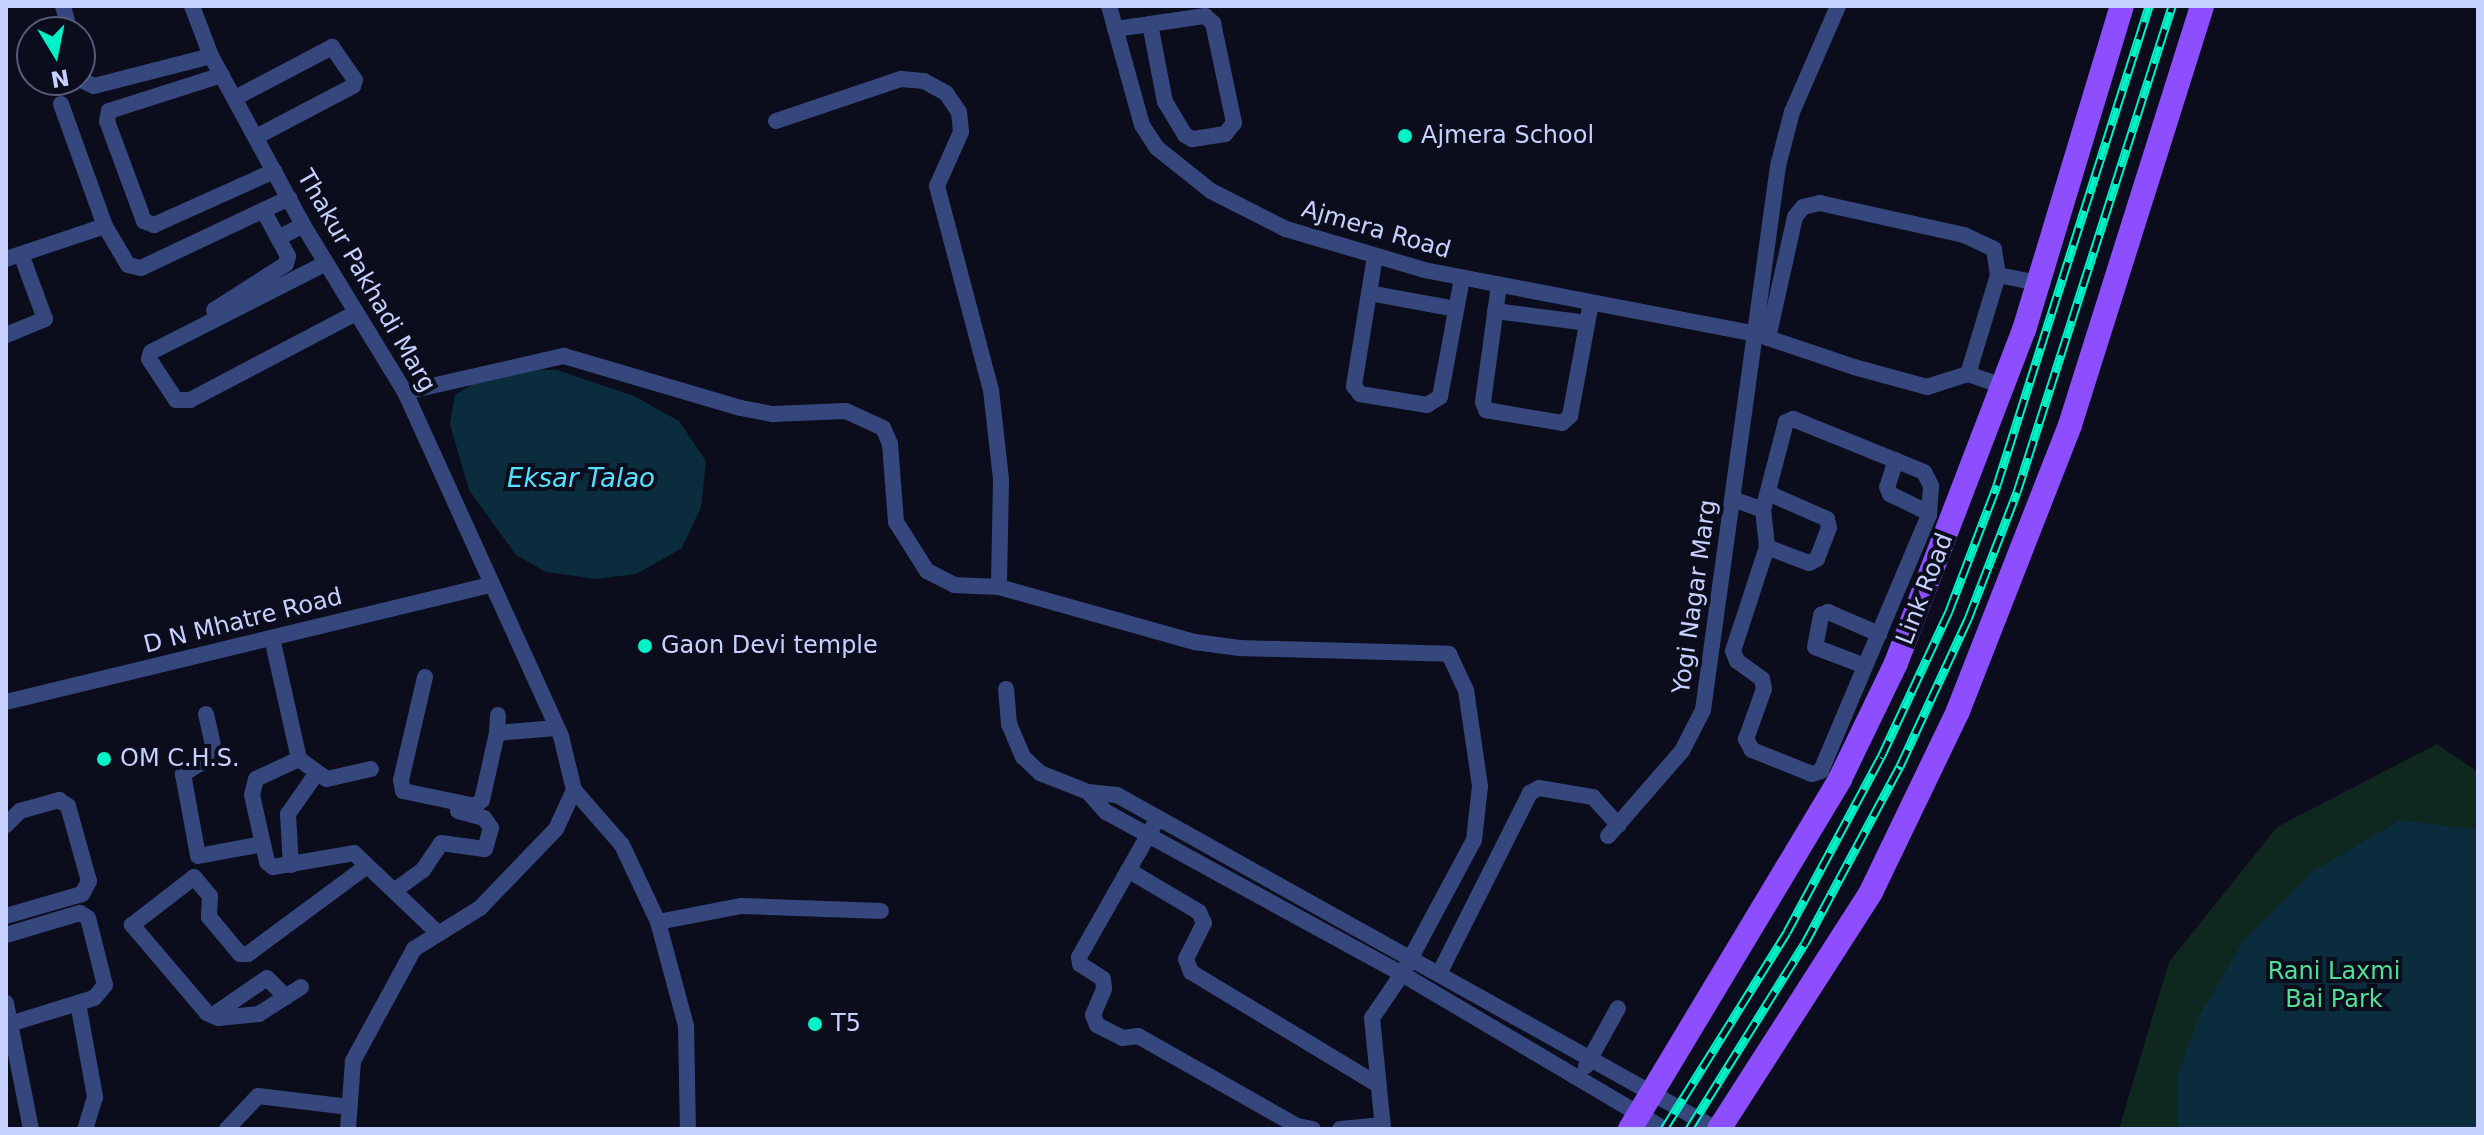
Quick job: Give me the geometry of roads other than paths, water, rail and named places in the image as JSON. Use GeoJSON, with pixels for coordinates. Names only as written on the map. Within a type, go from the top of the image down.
{"type":"FeatureCollection","features":[{"type":"Feature","properties":{"kind":"main road","name":"Link Road"},"geometry":{"type":"LineString","coordinates":[[1634,1122],[1840,779],[1896,663],[2038,283],[2122,6]]}},
{"type":"Feature","properties":{"kind":"main road"},"geometry":{"type":"LineString","coordinates":[[1717,1129],[1871,892],[1958,711],[2070,425],[2202,6]]}},
{"type":"Feature","properties":{"kind":"street","name":"Thakur Pakhadi Marg"},"geometry":{"type":"LineString","coordinates":[[192,6],[211,56],[303,225],[405,392],[557,728],[574,790]]}},
{"type":"Feature","properties":{"kind":"street","name":"Ajmera Road"},"geometry":{"type":"LineString","coordinates":[[1109,6],[1142,125],[1170,159],[1211,191],[1286,229],[1462,278],[1760,336],[1927,387],[1968,374]]}},
{"type":"Feature","properties":{"kind":"street"},"geometry":{"type":"LineString","coordinates":[[1760,336],[1778,166],[1792,112],[1838,6]]}},
{"type":"Feature","properties":{"kind":"street"},"geometry":{"type":"LineString","coordinates":[[1115,29],[1205,16],[1213,23],[1234,123],[1225,134],[1192,139],[1185,135],[1165,102],[1150,24]]}},
{"type":"Feature","properties":{"kind":"street"},"geometry":{"type":"LineString","coordinates":[[235,98],[332,47],[349,69],[353,86],[256,137]]}},
{"type":"Feature","properties":{"kind":"street"},"geometry":{"type":"LineString","coordinates":[[96,85],[211,56]]}},
{"type":"Feature","properties":{"kind":"street"},"geometry":{"type":"LineString","coordinates":[[222,75],[109,111],[107,121],[144,221],[154,225],[274,171]]}},
{"type":"Feature","properties":{"kind":"street"},"geometry":{"type":"LineString","coordinates":[[776,121],[901,79],[924,81],[946,93],[959,112],[961,132],[937,186],[991,390],[1001,479],[999,587]]}},
{"type":"Feature","properties":{"kind":"street"},"geometry":{"type":"LineString","coordinates":[[61,104],[105,226],[121,258],[141,268],[289,198]]}},
{"type":"Feature","properties":{"kind":"street"},"geometry":{"type":"LineString","coordinates":[[1170,159],[1185,135]]}},
{"type":"Feature","properties":{"kind":"street"},"geometry":{"type":"LineString","coordinates":[[1760,336],[1795,217],[1803,207],[1820,203],[1964,235],[1994,249],[1998,275],[1968,374],[2002,386]]}},
{"type":"Feature","properties":{"kind":"street"},"geometry":{"type":"LineString","coordinates":[[207,314],[286,264],[288,256],[263,210]]}},
{"type":"Feature","properties":{"kind":"street"},"geometry":{"type":"LineString","coordinates":[[278,238],[303,225]]}},
{"type":"Feature","properties":{"kind":"street"},"geometry":{"type":"LineString","coordinates":[[6,335],[45,319],[14,256],[105,226]]}},
{"type":"Feature","properties":{"kind":"street"},"geometry":{"type":"LineString","coordinates":[[1375,256],[1354,386],[1360,394],[1427,405],[1440,397],[1462,278]]}},
{"type":"Feature","properties":{"kind":"street"},"geometry":{"type":"LineString","coordinates":[[326,263],[151,352],[149,359],[176,400],[190,400],[356,313]]}},
{"type":"Feature","properties":{"kind":"street"},"geometry":{"type":"LineString","coordinates":[[1998,275],[2038,283]]}},
{"type":"Feature","properties":{"kind":"street"},"geometry":{"type":"LineString","coordinates":[[1499,285],[1483,402],[1486,410],[1562,423],[1570,416],[1591,303]]}},
{"type":"Feature","properties":{"kind":"street"},"geometry":{"type":"LineString","coordinates":[[1369,293],[1456,309]]}},
{"type":"Feature","properties":{"kind":"street"},"geometry":{"type":"LineString","coordinates":[[1495,311],[1587,323]]}},
{"type":"Feature","properties":{"kind":"street","name":"Yogi Nagar Marg"},"geometry":{"type":"LineString","coordinates":[[1439,974],[1530,793],[1539,788],[1593,797],[1613,830],[1697,730],[1760,336]]}},
{"type":"Feature","properties":{"kind":"street"},"geometry":{"type":"LineString","coordinates":[[405,392],[564,356],[741,408],[858,414],[883,428],[890,444],[896,522],[910,550],[927,571],[954,585],[999,587],[1195,642],[1240,648],[1449,654],[1466,690],[1480,786],[1474,840],[1402,974],[1372,1018],[1383,1127],[1340,1129]]}},
{"type":"Feature","properties":{"kind":"street"},"geometry":{"type":"LineString","coordinates":[[1793,419],[1924,472],[1931,486],[1929,513],[1821,771],[1812,774],[1752,750],[1746,739],[1764,689],[1762,679],[1737,661],[1733,651],[1767,547],[1763,510],[1768,493],[1786,422],[1793,419]]}},
{"type":"Feature","properties":{"kind":"street"},"geometry":{"type":"LineString","coordinates":[[1896,460],[1887,487],[1890,494],[1929,513]]}},
{"type":"Feature","properties":{"kind":"street"},"geometry":{"type":"LineString","coordinates":[[1767,547],[1809,563],[1817,559],[1829,528],[1827,519],[1768,493]]}},
{"type":"Feature","properties":{"kind":"street"},"geometry":{"type":"LineString","coordinates":[[1733,499],[1763,510]]}},
{"type":"Feature","properties":{"kind":"street","name":"D N Mhatre Road"},"geometry":{"type":"LineString","coordinates":[[6,702],[491,585]]}},
{"type":"Feature","properties":{"kind":"street"},"geometry":{"type":"LineString","coordinates":[[1865,666],[1815,647],[1821,615],[1828,612],[1879,634]]}},
{"type":"Feature","properties":{"kind":"street"},"geometry":{"type":"LineString","coordinates":[[272,638],[299,759],[327,779],[371,769]]}},
{"type":"Feature","properties":{"kind":"street"},"geometry":{"type":"LineString","coordinates":[[425,677],[401,780],[403,791],[475,806],[482,800],[498,715]]}},
{"type":"Feature","properties":{"kind":"street"},"geometry":{"type":"LineString","coordinates":[[1006,689],[1009,724],[1023,757],[1040,773],[1088,792],[1117,795],[1717,1129]]}},
{"type":"Feature","properties":{"kind":"street"},"geometry":{"type":"LineString","coordinates":[[206,714],[215,754],[183,774],[198,856],[194,877],[132,925],[213,1015],[259,1014],[301,987]]}},
{"type":"Feature","properties":{"kind":"street"},"geometry":{"type":"LineString","coordinates":[[497,733],[557,728]]}},
{"type":"Feature","properties":{"kind":"street"},"geometry":{"type":"LineString","coordinates":[[299,759],[256,779],[252,795],[263,844],[273,867],[345,852],[354,853],[439,934]]}},
{"type":"Feature","properties":{"kind":"street"},"geometry":{"type":"LineString","coordinates":[[291,865],[288,814],[316,774]]}},
{"type":"Feature","properties":{"kind":"street"},"geometry":{"type":"LineString","coordinates":[[348,1129],[353,1061],[379,1006],[414,949],[480,908],[556,829],[574,790],[622,845],[658,922],[686,1026],[688,1129]]}},
{"type":"Feature","properties":{"kind":"street"},"geometry":{"type":"LineString","coordinates":[[1088,792],[1106,812],[1402,974],[1578,1080],[1634,1122],[1664,1129]]}},
{"type":"Feature","properties":{"kind":"street"},"geometry":{"type":"LineString","coordinates":[[394,891],[423,870],[441,843],[485,849],[491,828],[484,818],[434,804],[431,796]]}},
{"type":"Feature","properties":{"kind":"street"},"geometry":{"type":"LineString","coordinates":[[6,825],[20,811],[59,800],[68,806],[89,881],[82,894],[6,916]]}},
{"type":"Feature","properties":{"kind":"street"},"geometry":{"type":"LineString","coordinates":[[1158,818],[1079,957],[1080,964],[1103,979],[1104,989],[1093,1015],[1097,1025],[1122,1038],[1138,1036],[1297,1126],[1313,1129]]}},
{"type":"Feature","properties":{"kind":"street"},"geometry":{"type":"LineString","coordinates":[[198,856],[263,844]]}},
{"type":"Feature","properties":{"kind":"street"},"geometry":{"type":"LineString","coordinates":[[194,877],[210,896],[209,917],[240,954],[248,954],[367,866]]}},
{"type":"Feature","properties":{"kind":"street"},"geometry":{"type":"LineString","coordinates":[[1128,870],[1199,912],[1204,923],[1186,959],[1191,972],[1377,1084]]}},
{"type":"Feature","properties":{"kind":"street"},"geometry":{"type":"LineString","coordinates":[[1258,895],[1267,879]]}},
{"type":"Feature","properties":{"kind":"street"},"geometry":{"type":"LineString","coordinates":[[658,922],[741,906],[881,911]]}},
{"type":"Feature","properties":{"kind":"street"},"geometry":{"type":"LineString","coordinates":[[6,935],[80,913],[88,918],[105,985],[94,998],[9,1023]]}},
{"type":"Feature","properties":{"kind":"street"},"geometry":{"type":"LineString","coordinates":[[213,1015],[267,978],[286,997]]}},
{"type":"Feature","properties":{"kind":"street"},"geometry":{"type":"LineString","coordinates":[[6,1003],[31,1129]]}},
{"type":"Feature","properties":{"kind":"street"},"geometry":{"type":"LineString","coordinates":[[78,1003],[95,1097],[85,1129]]}},
{"type":"Feature","properties":{"kind":"street"},"geometry":{"type":"LineString","coordinates":[[1578,1080],[1618,1008]]}},
{"type":"Feature","properties":{"kind":"street"},"geometry":{"type":"LineString","coordinates":[[227,1129],[258,1096],[349,1107]]}},
{"type":"Feature","properties":{"kind":"water","name":"Eksar Talao"},"geometry":{"type":"Polygon","coordinates":[[[515,369],[557,370],[634,396],[679,421],[706,461],[701,507],[682,548],[636,574],[596,579],[546,572],[516,555],[469,490],[450,424],[455,395],[485,377],[515,369]]]}},
{"type":"Feature","properties":{"kind":"water","name":"Rani Laxmi Bai Park"},"geometry":{"type":"Polygon","coordinates":[[[2400,820],[2478,830],[2478,1129],[2178,1129],[2178,1074],[2199,1016],[2244,939],[2313,871],[2400,820]]]}},
{"type":"Feature","properties":{"kind":"railway"},"geometry":{"type":"LineString","coordinates":[[1664,1129],[1787,932],[1881,757],[1949,611],[1997,485],[2149,6]]}},
{"type":"Feature","properties":{"kind":"railway"},"geometry":{"type":"LineString","coordinates":[[1689,1129],[1805,943],[1900,766],[1968,619],[2017,492],[2172,6]]}},
{"type":"Feature","properties":{"kind":"place","name":"Ajmera School"},"geometry":{"type":"Point","coordinates":[1405,136]}},
{"type":"Feature","properties":{"kind":"place","name":"Gaon Devi temple"},"geometry":{"type":"Point","coordinates":[645,646]}},
{"type":"Feature","properties":{"kind":"place","name":"OM C.H.S."},"geometry":{"type":"Point","coordinates":[104,759]}},
{"type":"Feature","properties":{"kind":"place","name":"T5"},"geometry":{"type":"Point","coordinates":[815,1024]}}]}
